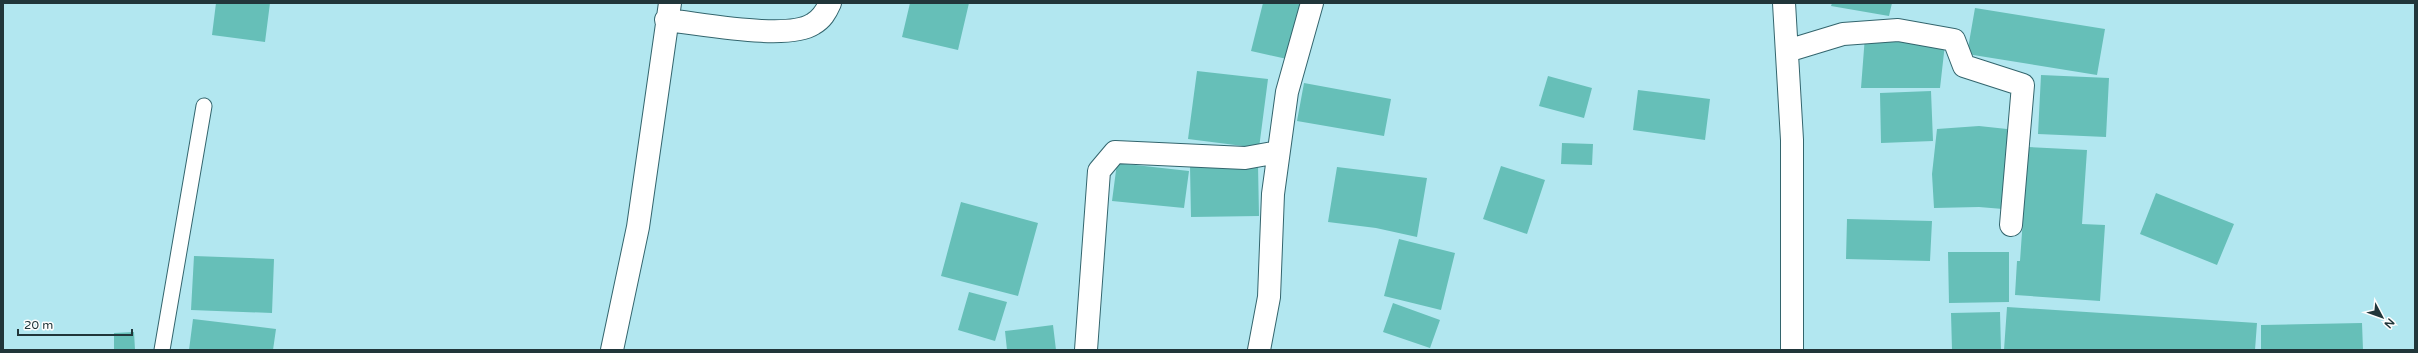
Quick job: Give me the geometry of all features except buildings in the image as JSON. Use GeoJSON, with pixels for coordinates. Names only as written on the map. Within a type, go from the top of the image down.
{"type":"FeatureCollection","features":[{"type":"Feature","properties":{"kind":"street"},"geometry":{"type":"LineString","coordinates":[[612,350],[638,227],[668,11],[777,32],[812,25],[825,14],[830,3]]}},
{"type":"Feature","properties":{"kind":"street"},"geometry":{"type":"LineString","coordinates":[[1259,350],[1269,297],[1273,194],[1287,92],[1312,3]]}},
{"type":"Feature","properties":{"kind":"street"},"geometry":{"type":"LineString","coordinates":[[1784,3],[1792,140],[1792,350]]}},
{"type":"Feature","properties":{"kind":"street"},"geometry":{"type":"LineString","coordinates":[[1787,51],[1843,34],[1898,30],[1954,40],[1964,66],[2023,85],[2011,225]]}},
{"type":"Feature","properties":{"kind":"street"},"geometry":{"type":"LineString","coordinates":[[1086,350],[1098,171],[1115,152],[1245,158],[1278,152]]}},
{"type":"Feature","properties":{"kind":"lane"},"geometry":{"type":"LineString","coordinates":[[162,350],[204,106]]}}]}
